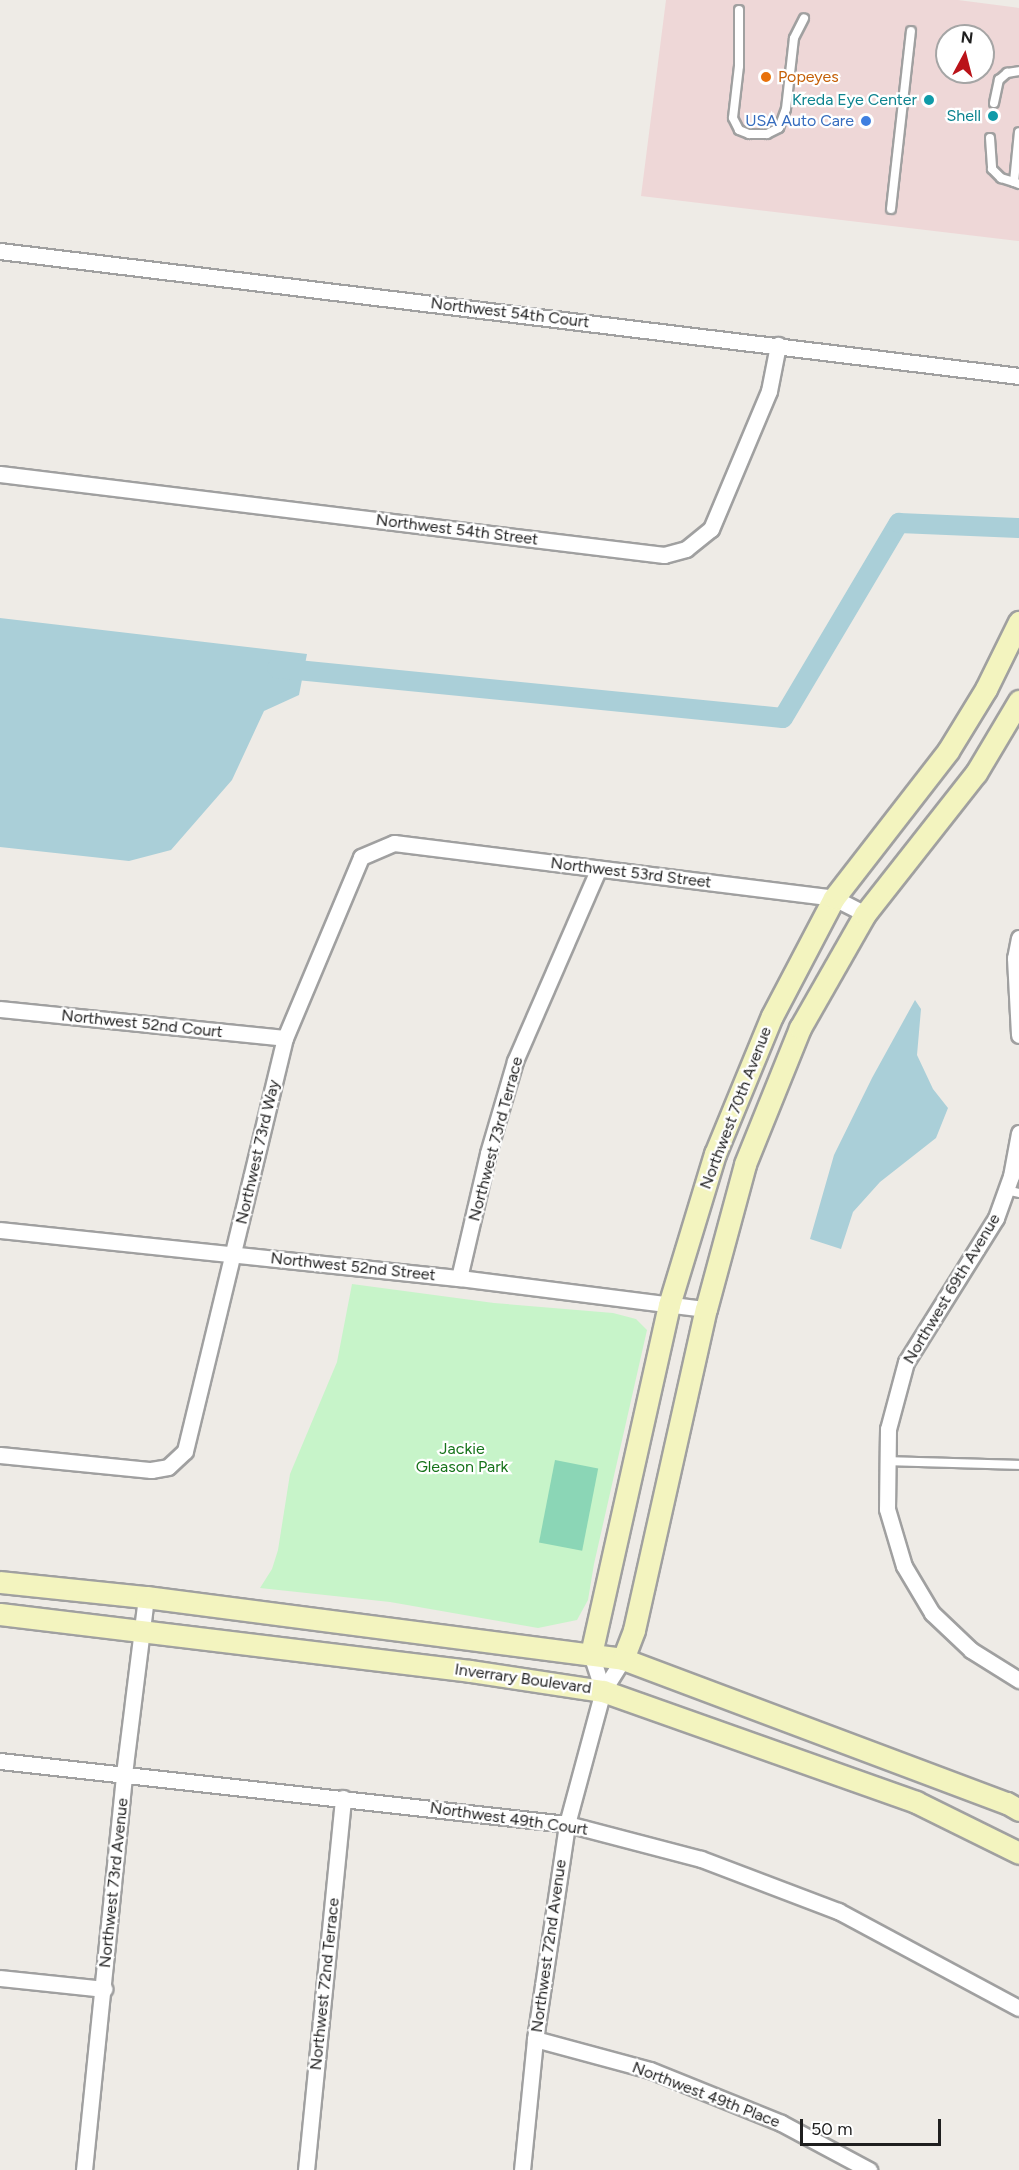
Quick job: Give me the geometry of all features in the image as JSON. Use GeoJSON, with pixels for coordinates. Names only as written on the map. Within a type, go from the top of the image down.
{"type":"FeatureCollection","features":[{"type":"Feature","properties":{"kind":"street","name":"Northwest 54th Court"},"geometry":{"type":"LineString","coordinates":[[0,251],[1019,376]]}},
{"type":"Feature","properties":{"kind":"street","name":"Northwest 54th Street"},"geometry":{"type":"LineString","coordinates":[[0,474],[664,555],[686,549],[711,529],[769,391],[778,345]]}},
{"type":"Feature","properties":{"kind":"street","name":"Northwest 70th Avenue"},"geometry":{"type":"LineString","coordinates":[[591,1654],[669,1305],[715,1154],[772,1016],[834,898],[948,751],[980,700],[1019,622]]}},
{"type":"Feature","properties":{"kind":"street"},"geometry":{"type":"LineString","coordinates":[[980,700],[1014,709]]}},
{"type":"Feature","properties":{"kind":"street","name":"Northwest 70th Avenue"},"geometry":{"type":"LineString","coordinates":[[623,1659],[634,1630],[706,1309],[745,1164],[800,1028],[865,914],[976,773],[1014,709]]}},
{"type":"Feature","properties":{"kind":"street","name":"Northwest 53rd Street"},"geometry":{"type":"LineString","coordinates":[[394,843],[834,898],[865,914]]}},
{"type":"Feature","properties":{"kind":"street","name":"Northwest 73rd Way"},"geometry":{"type":"LineString","coordinates":[[0,1455],[151,1470],[168,1467],[185,1451],[285,1038],[362,857],[394,843]]}},
{"type":"Feature","properties":{"kind":"street","name":"Northwest 73rd Terrace"},"geometry":{"type":"LineString","coordinates":[[459,1278],[488,1153],[515,1061],[598,870]]}},
{"type":"Feature","properties":{"kind":"street"},"geometry":{"type":"LineString","coordinates":[[1019,938],[1015,958],[1019,1035]]}},
{"type":"Feature","properties":{"kind":"street","name":"Northwest 52nd Court"},"geometry":{"type":"LineString","coordinates":[[0,1009],[285,1038]]}},
{"type":"Feature","properties":{"kind":"street","name":"Northwest 69th Avenue"},"geometry":{"type":"LineString","coordinates":[[1019,1133],[1013,1192],[906,1362],[888,1429],[887,1509],[904,1566],[932,1613],[971,1650],[1019,1680]]}},
{"type":"Feature","properties":{"kind":"street","name":"Northwest 52nd Street"},"geometry":{"type":"LineString","coordinates":[[0,1230],[459,1278],[706,1309]]}},
{"type":"Feature","properties":{"kind":"street","name":"Inverrary Boulevard"},"geometry":{"type":"LineString","coordinates":[[0,1582],[146,1597],[623,1659],[1007,1803],[1019,1810]]}},
{"type":"Feature","properties":{"kind":"street","name":"Northwest 73rd Avenue"},"geometry":{"type":"LineString","coordinates":[[84,2170],[124,1774],[146,1597]]}},
{"type":"Feature","properties":{"kind":"street","name":"Inverrary Boulevard"},"geometry":{"type":"LineString","coordinates":[[0,1614],[506,1676],[603,1691],[916,1802],[1019,1853]]}},
{"type":"Feature","properties":{"kind":"street"},"geometry":{"type":"LineString","coordinates":[[591,1654],[603,1691]]}},
{"type":"Feature","properties":{"kind":"street","name":"Northwest 72nd Avenue"},"geometry":{"type":"LineString","coordinates":[[522,2170],[535,2039],[567,1824],[603,1691],[623,1659]]}},
{"type":"Feature","properties":{"kind":"street","name":"Northwest 49th Court"},"geometry":{"type":"LineString","coordinates":[[0,1761],[344,1797],[567,1824],[701,1859],[838,1911],[1019,2008]]}},
{"type":"Feature","properties":{"kind":"street","name":"Northwest 72nd Terrace"},"geometry":{"type":"LineString","coordinates":[[306,2170],[344,1797]]}},
{"type":"Feature","properties":{"kind":"street"},"geometry":{"type":"LineString","coordinates":[[0,1978],[104,1989]]}},
{"type":"Feature","properties":{"kind":"street","name":"Northwest 49th Place"},"geometry":{"type":"LineString","coordinates":[[535,2039],[650,2070],[781,2123],[869,2170]]}},
{"type":"Feature","properties":{"kind":"lane"},"geometry":{"type":"LineString","coordinates":[[739,10],[739,66],[733,118],[739,130],[749,134],[767,134],[779,128],[786,109],[794,38],[804,18]]}},
{"type":"Feature","properties":{"kind":"lane"},"geometry":{"type":"LineString","coordinates":[[891,209],[910,31]]}},
{"type":"Feature","properties":{"kind":"lane"},"geometry":{"type":"LineString","coordinates":[[994,103],[999,80],[1007,73],[1019,71]]}},
{"type":"Feature","properties":{"kind":"lane"},"geometry":{"type":"LineString","coordinates":[[990,138],[992,169],[1001,178],[1017,183],[1019,132]]}},
{"type":"Feature","properties":{"kind":"lane"},"geometry":{"type":"LineString","coordinates":[[888,1461],[1019,1465]]}},
{"type":"Feature","properties":{"kind":"shaded area"},"geometry":{"type":"Polygon","coordinates":[[[666,0],[958,0],[1019,8],[1019,241],[641,196],[666,0]]]}},
{"type":"Feature","properties":{"kind":"green space","name":"Jackie Gleason Park"},"geometry":{"type":"Polygon","coordinates":[[[352,1284],[494,1303],[613,1313],[636,1319],[647,1330],[594,1564],[588,1600],[577,1620],[538,1628],[390,1602],[260,1588],[272,1569],[278,1550],[290,1474],[337,1362],[352,1284]]]}},
{"type":"Feature","properties":{"kind":"green space"},"geometry":{"type":"Polygon","coordinates":[[[555,1460],[598,1468],[582,1551],[539,1542],[555,1460]]]}},
{"type":"Feature","properties":{"kind":"water"},"geometry":{"type":"Polygon","coordinates":[[[0,618],[307,654],[299,695],[264,711],[232,780],[171,850],[129,861],[0,847],[0,618]]]}},
{"type":"Feature","properties":{"kind":"water"},"geometry":{"type":"Polygon","coordinates":[[[915,1000],[921,1009],[917,1055],[933,1089],[948,1108],[936,1138],[880,1182],[853,1212],[841,1249],[810,1239],[834,1155],[872,1078],[915,1000]]]}},
{"type":"Feature","properties":{"kind":"waterway"},"geometry":{"type":"LineString","coordinates":[[277,668],[783,718],[899,523],[1019,528]]}},
{"type":"Feature","properties":{"kind":"place","name":"Popeyes"},"geometry":{"type":"Point","coordinates":[766,77]}},
{"type":"Feature","properties":{"kind":"place","name":"Kreda Eye Center"},"geometry":{"type":"Point","coordinates":[929,100]}},
{"type":"Feature","properties":{"kind":"place","name":"Shell"},"geometry":{"type":"Point","coordinates":[993,116]}},
{"type":"Feature","properties":{"kind":"place","name":"USA Auto Care"},"geometry":{"type":"Point","coordinates":[866,121]}}]}
